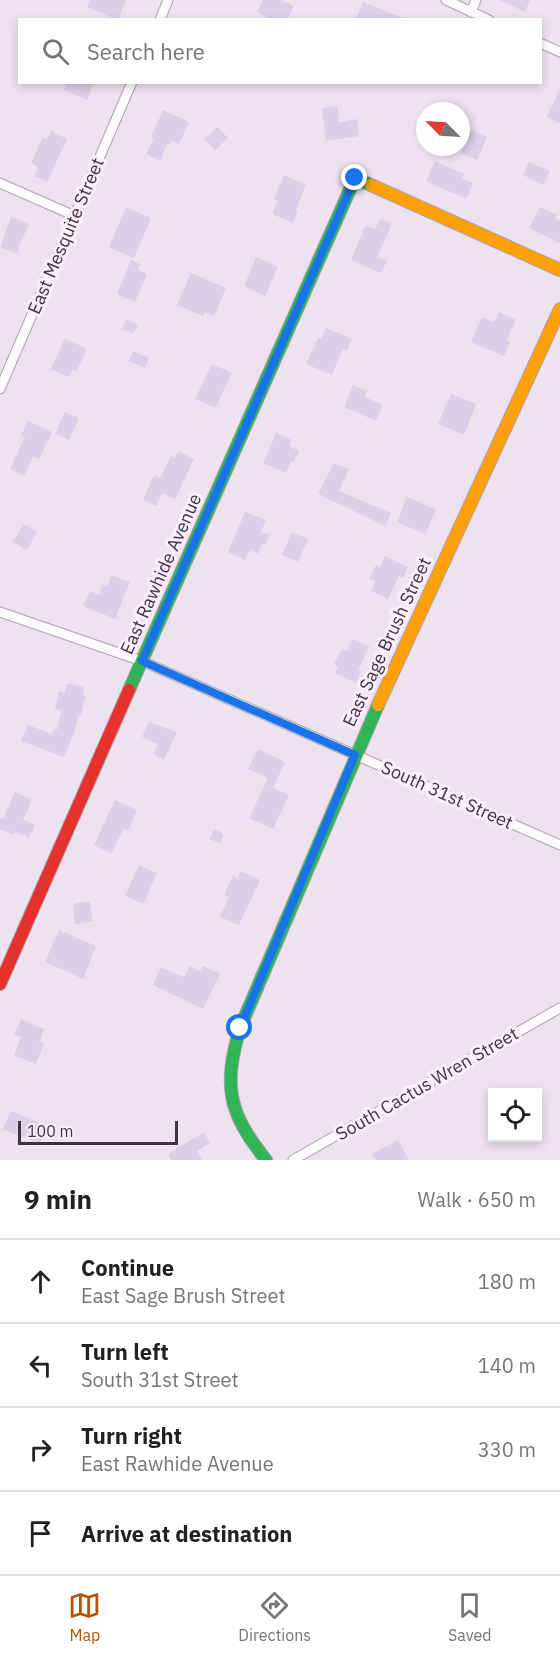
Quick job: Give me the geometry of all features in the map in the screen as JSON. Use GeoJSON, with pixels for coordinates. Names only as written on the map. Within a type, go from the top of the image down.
{"type":"FeatureCollection","features":[{"type":"Feature","properties":{"kind":"street"},"geometry":{"type":"LineString","coordinates":[[161,18],[168,0]]}},
{"type":"Feature","properties":{"kind":"street"},"geometry":{"type":"LineString","coordinates":[[446,0],[484,18]]}},
{"type":"Feature","properties":{"kind":"street"},"geometry":{"type":"LineString","coordinates":[[471,12],[476,0]]}},
{"type":"Feature","properties":{"kind":"street"},"geometry":{"type":"LineString","coordinates":[[542,44],[560,52]]}},
{"type":"Feature","properties":{"kind":"street","name":"East Mesquite Street"},"geometry":{"type":"LineString","coordinates":[[0,389],[131,84]]}},
{"type":"Feature","properties":{"kind":"street","name":"East Rawhide Avenue"},"geometry":{"type":"LineString","coordinates":[[0,984],[355,178],[560,270]]}},
{"type":"Feature","properties":{"kind":"street"},"geometry":{"type":"LineString","coordinates":[[0,183],[75,216]]}},
{"type":"Feature","properties":{"kind":"street","name":"East Sage Brush Street"},"geometry":{"type":"LineString","coordinates":[[266,1160],[253,1144],[231,1102],[232,1052],[355,755],[560,309]]}},
{"type":"Feature","properties":{"kind":"street","name":"South 31st Street"},"geometry":{"type":"LineString","coordinates":[[0,612],[142,661],[560,845]]}},
{"type":"Feature","properties":{"kind":"street","name":"South Cactus Wren Street"},"geometry":{"type":"LineString","coordinates":[[293,1160],[560,1008]]}},
{"type":"Feature","properties":{"kind":"building"},"geometry":{"type":"Polygon","coordinates":[[[90,0],[126,0],[119,18],[113,18],[87,7],[90,0]]]}},
{"type":"Feature","properties":{"kind":"building"},"geometry":{"type":"Polygon","coordinates":[[[263,0],[281,0],[294,6],[288,18],[268,18],[257,12],[263,0]]]}},
{"type":"Feature","properties":{"kind":"building"},"geometry":{"type":"Polygon","coordinates":[[[500,0],[530,0],[525,12],[500,0]]]}},
{"type":"Feature","properties":{"kind":"building"},"geometry":{"type":"Polygon","coordinates":[[[363,2],[403,18],[357,18],[363,2]]]}},
{"type":"Feature","properties":{"kind":"building"},"geometry":{"type":"Polygon","coordinates":[[[66,84],[93,84],[87,100],[64,90],[66,84]]]}},
{"type":"Feature","properties":{"kind":"building"},"geometry":{"type":"Polygon","coordinates":[[[560,89],[560,123],[547,117],[560,89]]]}},
{"type":"Feature","properties":{"kind":"building"},"geometry":{"type":"Polygon","coordinates":[[[337,106],[339,122],[357,119],[359,136],[326,141],[322,108],[337,106]]]}},
{"type":"Feature","properties":{"kind":"building"},"geometry":{"type":"Polygon","coordinates":[[[163,110],[189,122],[179,144],[171,141],[169,145],[167,144],[160,161],[146,154],[163,110]]]}},
{"type":"Feature","properties":{"kind":"building"},"geometry":{"type":"Polygon","coordinates":[[[217,127],[228,138],[215,150],[205,139],[217,127]]]}},
{"type":"Feature","properties":{"kind":"building"},"geometry":{"type":"Polygon","coordinates":[[[471,130],[487,137],[477,160],[467,156],[470,156],[471,130]]]}},
{"type":"Feature","properties":{"kind":"building"},"geometry":{"type":"Polygon","coordinates":[[[51,131],[67,139],[47,182],[34,176],[38,167],[31,163],[43,137],[47,139],[51,131]]]}},
{"type":"Feature","properties":{"kind":"building"},"geometry":{"type":"Polygon","coordinates":[[[435,161],[464,174],[462,178],[473,183],[466,199],[426,181],[435,161]]]}},
{"type":"Feature","properties":{"kind":"building"},"geometry":{"type":"Polygon","coordinates":[[[529,162],[550,171],[543,185],[523,175],[529,162]]]}},
{"type":"Feature","properties":{"kind":"building"},"geometry":{"type":"Polygon","coordinates":[[[284,175],[306,185],[293,223],[272,214],[278,200],[274,199],[284,175]]]}},
{"type":"Feature","properties":{"kind":"building"},"geometry":{"type":"Polygon","coordinates":[[[126,207],[151,218],[134,258],[109,247],[126,207]]]}},
{"type":"Feature","properties":{"kind":"building"},"geometry":{"type":"Polygon","coordinates":[[[540,207],[557,215],[555,218],[560,220],[560,243],[529,228],[540,207]]]}},
{"type":"Feature","properties":{"kind":"building"},"geometry":{"type":"Polygon","coordinates":[[[11,217],[29,224],[16,254],[0,247],[11,217]]]}},
{"type":"Feature","properties":{"kind":"building"},"geometry":{"type":"Polygon","coordinates":[[[380,219],[392,224],[377,257],[387,261],[381,273],[351,260],[366,225],[375,229],[380,219]]]}},
{"type":"Feature","properties":{"kind":"building"},"geometry":{"type":"Polygon","coordinates":[[[256,257],[278,267],[265,296],[244,286],[256,257]]]}},
{"type":"Feature","properties":{"kind":"building"},"geometry":{"type":"Polygon","coordinates":[[[131,260],[140,264],[138,270],[147,274],[135,302],[117,294],[131,260]]]}},
{"type":"Feature","properties":{"kind":"building"},"geometry":{"type":"Polygon","coordinates":[[[191,273],[226,288],[214,316],[204,312],[203,316],[177,305],[191,273]]]}},
{"type":"Feature","properties":{"kind":"building"},"geometry":{"type":"Polygon","coordinates":[[[499,312],[516,319],[507,340],[510,342],[504,356],[471,342],[482,317],[494,322],[499,312]]]}},
{"type":"Feature","properties":{"kind":"building"},"geometry":{"type":"Polygon","coordinates":[[[126,319],[138,325],[133,334],[122,329],[126,319]]]}},
{"type":"Feature","properties":{"kind":"building"},"geometry":{"type":"Polygon","coordinates":[[[326,328],[352,339],[347,351],[343,349],[332,375],[306,364],[318,338],[321,339],[326,328]]]}},
{"type":"Feature","properties":{"kind":"building"},"geometry":{"type":"Polygon","coordinates":[[[65,338],[87,349],[76,372],[72,370],[69,377],[51,369],[65,338]]]}},
{"type":"Feature","properties":{"kind":"building"},"geometry":{"type":"Polygon","coordinates":[[[133,351],[149,358],[145,368],[129,361],[133,351]]]}},
{"type":"Feature","properties":{"kind":"building"},"geometry":{"type":"Polygon","coordinates":[[[212,364],[232,373],[215,408],[195,399],[212,364]]]}},
{"type":"Feature","properties":{"kind":"building"},"geometry":{"type":"Polygon","coordinates":[[[353,385],[367,391],[365,397],[383,405],[376,421],[344,407],[353,385]]]}},
{"type":"Feature","properties":{"kind":"building"},"geometry":{"type":"Polygon","coordinates":[[[451,394],[476,404],[464,435],[438,424],[451,394]]]}},
{"type":"Feature","properties":{"kind":"building"},"geometry":{"type":"Polygon","coordinates":[[[65,412],[79,418],[69,440],[55,434],[65,412]]]}},
{"type":"Feature","properties":{"kind":"building"},"geometry":{"type":"Polygon","coordinates":[[[28,421],[52,432],[39,459],[33,456],[24,476],[10,469],[25,437],[21,436],[28,421]]]}},
{"type":"Feature","properties":{"kind":"building"},"geometry":{"type":"Polygon","coordinates":[[[276,433],[292,440],[289,446],[299,451],[294,462],[291,461],[286,473],[263,463],[276,433]]]}},
{"type":"Feature","properties":{"kind":"building"},"geometry":{"type":"Polygon","coordinates":[[[178,451],[194,459],[175,499],[162,493],[156,506],[143,500],[154,475],[160,478],[171,456],[175,458],[178,451]]]}},
{"type":"Feature","properties":{"kind":"building"},"geometry":{"type":"Polygon","coordinates":[[[334,463],[349,469],[339,491],[391,513],[385,526],[318,494],[334,463]]]}},
{"type":"Feature","properties":{"kind":"building"},"geometry":{"type":"Polygon","coordinates":[[[407,497],[436,510],[425,534],[397,522],[407,497]]]}},
{"type":"Feature","properties":{"kind":"building"},"geometry":{"type":"Polygon","coordinates":[[[245,512],[266,520],[261,532],[270,535],[265,545],[262,544],[258,554],[250,550],[245,560],[228,552],[245,512]]]}},
{"type":"Feature","properties":{"kind":"building"},"geometry":{"type":"Polygon","coordinates":[[[23,524],[37,532],[27,550],[13,542],[23,524]]]}},
{"type":"Feature","properties":{"kind":"building"},"geometry":{"type":"Polygon","coordinates":[[[292,532],[308,539],[298,562],[282,555],[292,532]]]}},
{"type":"Feature","properties":{"kind":"building"},"geometry":{"type":"Polygon","coordinates":[[[385,556],[408,567],[403,578],[399,576],[388,599],[371,591],[375,582],[369,579],[376,565],[380,567],[385,556]]]}},
{"type":"Feature","properties":{"kind":"building"},"geometry":{"type":"Polygon","coordinates":[[[112,575],[130,582],[115,619],[83,606],[90,591],[99,595],[103,585],[107,587],[112,575]]]}},
{"type":"Feature","properties":{"kind":"building"},"geometry":{"type":"Polygon","coordinates":[[[353,639],[369,647],[358,670],[361,672],[356,683],[335,673],[338,667],[334,664],[342,649],[347,651],[353,639]]]}},
{"type":"Feature","properties":{"kind":"building"},"geometry":{"type":"Polygon","coordinates":[[[67,683],[84,687],[83,695],[86,695],[81,716],[79,715],[64,757],[21,741],[28,725],[52,734],[54,729],[57,730],[61,711],[55,709],[59,691],[65,693],[67,683]]]}},
{"type":"Feature","properties":{"kind":"building"},"geometry":{"type":"Polygon","coordinates":[[[149,722],[177,732],[164,760],[153,754],[158,744],[142,737],[149,722]]]}},
{"type":"Feature","properties":{"kind":"building"},"geometry":{"type":"Polygon","coordinates":[[[258,749],[285,762],[273,788],[289,795],[273,829],[249,818],[268,778],[248,769],[258,749]]]}},
{"type":"Feature","properties":{"kind":"building"},"geometry":{"type":"Polygon","coordinates":[[[15,792],[32,800],[23,820],[35,825],[29,838],[15,831],[14,835],[0,829],[0,818],[3,819],[15,792]]]}},
{"type":"Feature","properties":{"kind":"building"},"geometry":{"type":"Polygon","coordinates":[[[115,800],[137,810],[128,830],[124,828],[111,854],[94,845],[115,800]]]}},
{"type":"Feature","properties":{"kind":"building"},"geometry":{"type":"Polygon","coordinates":[[[214,829],[224,834],[220,843],[209,839],[214,829]]]}},
{"type":"Feature","properties":{"kind":"building"},"geometry":{"type":"Polygon","coordinates":[[[139,865],[157,873],[143,904],[125,896],[139,865]]]}},
{"type":"Feature","properties":{"kind":"building"},"geometry":{"type":"Polygon","coordinates":[[[240,871],[260,880],[239,925],[220,917],[229,897],[224,895],[233,875],[238,878],[240,871]]]}},
{"type":"Feature","properties":{"kind":"building"},"geometry":{"type":"Polygon","coordinates":[[[90,901],[93,921],[75,924],[73,904],[90,901]]]}},
{"type":"Feature","properties":{"kind":"building"},"geometry":{"type":"Polygon","coordinates":[[[59,930],[96,946],[83,979],[45,962],[59,930]]]}},
{"type":"Feature","properties":{"kind":"building"},"geometry":{"type":"Polygon","coordinates":[[[190,966],[200,971],[203,966],[220,974],[203,1009],[153,985],[161,967],[184,977],[190,966]]]}},
{"type":"Feature","properties":{"kind":"building"},"geometry":{"type":"Polygon","coordinates":[[[21,1019],[44,1029],[39,1042],[44,1044],[36,1064],[14,1055],[21,1037],[14,1035],[21,1019]]]}},
{"type":"Feature","properties":{"kind":"building"},"geometry":{"type":"Polygon","coordinates":[[[11,1111],[47,1126],[39,1144],[3,1129],[11,1111]]]}},
{"type":"Feature","properties":{"kind":"building"},"geometry":{"type":"Polygon","coordinates":[[[204,1132],[210,1143],[197,1151],[203,1160],[171,1160],[168,1154],[204,1132]]]}},
{"type":"Feature","properties":{"kind":"building"},"geometry":{"type":"Polygon","coordinates":[[[398,1140],[409,1160],[376,1160],[372,1154],[398,1140]]]}},
{"type":"Feature","properties":{"kind":"traffic: fast"},"geometry":{"type":"LineString","coordinates":[[129,690],[355,178],[371,185]]}},
{"type":"Feature","properties":{"kind":"traffic: fast"},"geometry":{"type":"LineString","coordinates":[[266,1160],[244,1127],[232,1098],[232,1067],[240,1028],[378,705]]}},
{"type":"Feature","properties":{"kind":"traffic: slow"},"geometry":{"type":"LineString","coordinates":[[371,185],[560,270]]}},
{"type":"Feature","properties":{"kind":"traffic: slow"},"geometry":{"type":"LineString","coordinates":[[378,705],[560,309]]}},
{"type":"Feature","properties":{"kind":"traffic: jam"},"geometry":{"type":"LineString","coordinates":[[0,984],[129,690]]}},
{"type":"Feature","properties":{"kind":"route"},"geometry":{"type":"LineString","coordinates":[[240,1028],[355,755],[142,661],[355,178]]}}]}
